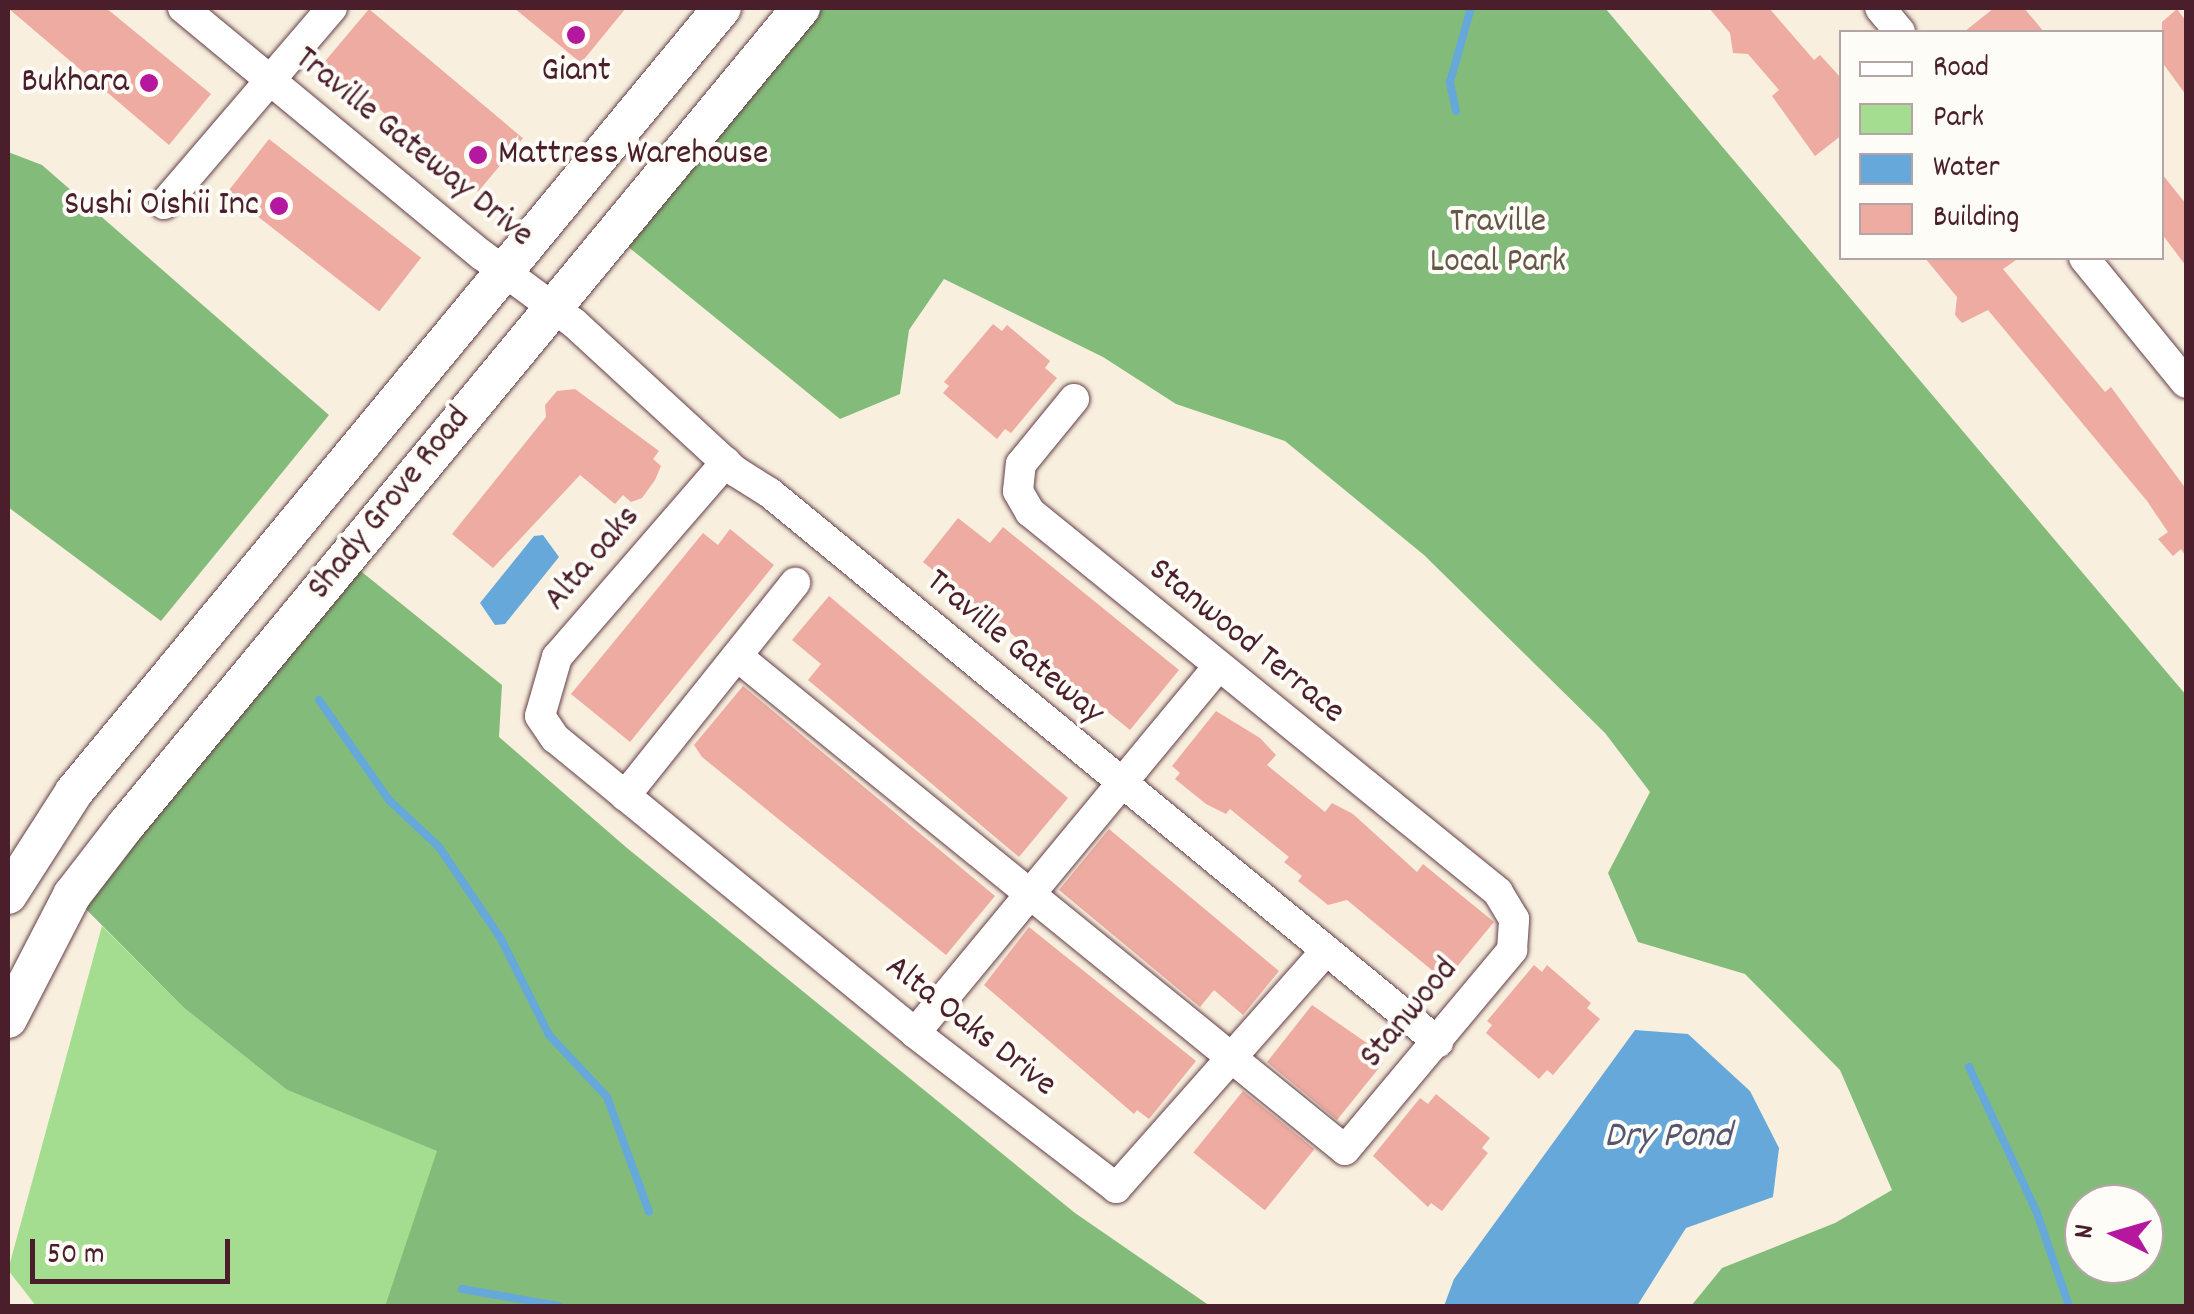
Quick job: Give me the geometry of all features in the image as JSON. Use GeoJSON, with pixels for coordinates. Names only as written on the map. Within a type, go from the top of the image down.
{"type":"FeatureCollection","features":[{"type":"Feature","properties":{"kind":"main road","name":"Shady Grove Road"},"geometry":{"type":"LineString","coordinates":[[8,895],[74,792],[722,8]]}},
{"type":"Feature","properties":{"kind":"main road","name":"Shady Grove Road"},"geometry":{"type":"LineString","coordinates":[[8,1019],[72,895],[550,305],[801,8]]}},
{"type":"Feature","properties":{"kind":"street","name":"Traville Gateway Drive"},"geometry":{"type":"LineString","coordinates":[[183,8],[504,272],[550,305]]}},
{"type":"Feature","properties":{"kind":"street"},"geometry":{"type":"LineString","coordinates":[[164,204],[332,8]]}},
{"type":"Feature","properties":{"kind":"street"},"geometry":{"type":"LineString","coordinates":[[1880,8],[1898,30]]}},
{"type":"Feature","properties":{"kind":"street"},"geometry":{"type":"LineString","coordinates":[[2086,260],[2186,383]]}},
{"type":"Feature","properties":{"kind":"street","name":"Traville Gateway"},"geometry":{"type":"LineString","coordinates":[[550,305],[726,462],[1438,1042]]}},
{"type":"Feature","properties":{"kind":"street","name":"Stanwood Terrace"},"geometry":{"type":"LineString","coordinates":[[1074,399],[1021,464],[1018,491],[1027,507],[1217,668],[1498,892],[1514,919]]}},
{"type":"Feature","properties":{"kind":"street","name":"Alta oaks"},"geometry":{"type":"LineString","coordinates":[[540,716],[557,658],[726,462]]}},
{"type":"Feature","properties":{"kind":"street"},"geometry":{"type":"LineString","coordinates":[[625,796],[795,583]]}},
{"type":"Feature","properties":{"kind":"street"},"geometry":{"type":"LineString","coordinates":[[736,656],[1235,1061]]}},
{"type":"Feature","properties":{"kind":"street"},"geometry":{"type":"LineString","coordinates":[[915,1034],[1217,668]]}},
{"type":"Feature","properties":{"kind":"street","name":"Alta Oaks Drive"},"geometry":{"type":"LineString","coordinates":[[540,716],[554,738],[915,1034],[1116,1188],[1235,1061],[1326,951]]}},
{"type":"Feature","properties":{"kind":"street","name":"Stanwood"},"geometry":{"type":"LineString","coordinates":[[1235,1061],[1345,1150],[1512,950],[1514,919]]}},
{"type":"Feature","properties":{"kind":"green space","name":"Traville Local Park"},"geometry":{"type":"Polygon","coordinates":[[[801,8],[1605,8],[2186,695],[2186,1306],[1691,1306],[1722,1268],[1835,1223],[1892,1190],[1840,1070],[1745,974],[1638,942],[1608,873],[1650,792],[1605,733],[1424,555],[1285,441],[1176,404],[1103,357],[944,279],[909,330],[900,394],[840,419],[610,232],[801,8]]]}},
{"type":"Feature","properties":{"kind":"green space"},"geometry":{"type":"Polygon","coordinates":[[[8,152],[42,165],[329,415],[161,621],[8,507],[8,152]]]}},
{"type":"Feature","properties":{"kind":"green space"},"geometry":{"type":"Polygon","coordinates":[[[347,560],[502,685],[499,737],[627,848],[1075,1213],[1210,1306],[385,1306],[437,1151],[287,1090],[183,1007],[72,895],[347,560]]]}},
{"type":"Feature","properties":{"kind":"green space"},"geometry":{"type":"Polygon","coordinates":[[[102,926],[183,1007],[287,1090],[438,1151],[385,1306],[36,1306],[8,1270],[102,926]]]}},
{"type":"Feature","properties":{"kind":"water"},"geometry":{"type":"Polygon","coordinates":[[[543,535],[559,557],[505,624],[495,625],[480,603],[534,536],[543,535]]]}},
{"type":"Feature","properties":{"kind":"water","name":"Dry Pond"},"geometry":{"type":"Polygon","coordinates":[[[1635,1030],[1688,1034],[1750,1091],[1779,1148],[1773,1197],[1686,1228],[1637,1306],[1444,1306],[1454,1279],[1635,1030]]]}},
{"type":"Feature","properties":{"kind":"building"},"geometry":{"type":"Polygon","coordinates":[[[8,8],[106,8],[211,94],[169,145],[8,8]]]}},
{"type":"Feature","properties":{"kind":"building","name":"Giant"},"geometry":{"type":"Polygon","coordinates":[[[514,8],[626,8],[581,63],[514,8]]]}},
{"type":"Feature","properties":{"kind":"building"},"geometry":{"type":"Polygon","coordinates":[[[1709,8],[1769,8],[1814,60],[1820,55],[1839,76],[1839,137],[1815,156],[1772,96],[1779,90],[1748,54],[1733,53],[1730,33],[1709,8]]]}},
{"type":"Feature","properties":{"kind":"building"},"geometry":{"type":"Polygon","coordinates":[[[1994,8],[2024,8],[2042,30],[1966,30],[1994,8]]]}},
{"type":"Feature","properties":{"kind":"building"},"geometry":{"type":"Polygon","coordinates":[[[369,9],[523,138],[478,192],[324,63],[369,9]]]}},
{"type":"Feature","properties":{"kind":"building"},"geometry":{"type":"Polygon","coordinates":[[[2177,9],[2186,21],[2186,95],[2164,65],[2162,22],[2177,9]]]}},
{"type":"Feature","properties":{"kind":"building"},"geometry":{"type":"Polygon","coordinates":[[[269,139],[421,258],[379,311],[227,193],[269,139]]]}},
{"type":"Feature","properties":{"kind":"building"},"geometry":{"type":"Polygon","coordinates":[[[2164,176],[2186,204],[2186,266],[2164,237],[2164,176]]]}},
{"type":"Feature","properties":{"kind":"building"},"geometry":{"type":"Polygon","coordinates":[[[1927,260],[2016,260],[2003,269],[2105,392],[2111,387],[2186,489],[2186,557],[2181,549],[2173,556],[2158,539],[2168,532],[2147,501],[1988,310],[1962,323],[1955,315],[1957,297],[1927,260]]]}},
{"type":"Feature","properties":{"kind":"building"},"geometry":{"type":"Polygon","coordinates":[[[993,324],[1002,331],[1007,325],[1050,361],[1045,368],[1057,378],[1011,433],[1005,429],[997,439],[943,393],[949,386],[944,382],[993,324]]]}},
{"type":"Feature","properties":{"kind":"building"},"geometry":{"type":"Polygon","coordinates":[[[575,389],[659,451],[653,459],[661,466],[655,480],[642,498],[631,502],[623,495],[615,504],[580,475],[493,568],[452,534],[546,417],[545,405],[557,391],[575,389]]]}},
{"type":"Feature","properties":{"kind":"building"},"geometry":{"type":"Polygon","coordinates":[[[958,518],[990,543],[1003,527],[1179,670],[1130,730],[923,562],[958,518]]]}},
{"type":"Feature","properties":{"kind":"building"},"geometry":{"type":"Polygon","coordinates":[[[730,529],[774,565],[630,742],[571,694],[703,533],[718,545],[730,529]]]}},
{"type":"Feature","properties":{"kind":"building"},"geometry":{"type":"Polygon","coordinates":[[[829,596],[1068,798],[1019,857],[808,680],[821,664],[792,640],[829,596]]]}},
{"type":"Feature","properties":{"kind":"building"},"geometry":{"type":"Polygon","coordinates":[[[743,686],[995,896],[946,955],[702,757],[694,745],[743,686]]]}},
{"type":"Feature","properties":{"kind":"building"},"geometry":{"type":"Polygon","coordinates":[[[1216,711],[1260,738],[1276,755],[1267,765],[1325,812],[1332,803],[1353,814],[1417,872],[1423,864],[1494,922],[1445,981],[1347,900],[1328,905],[1298,881],[1302,876],[1284,862],[1289,857],[1230,809],[1226,814],[1206,804],[1175,779],[1180,773],[1172,766],[1216,711]]]}},
{"type":"Feature","properties":{"kind":"building"},"geometry":{"type":"Polygon","coordinates":[[[1109,829],[1279,971],[1243,1015],[1214,990],[1200,1007],[1059,890],[1109,829]]]}},
{"type":"Feature","properties":{"kind":"building"},"geometry":{"type":"Polygon","coordinates":[[[1029,927],[1196,1061],[1149,1119],[1137,1110],[1134,1114],[984,985],[1029,927]]]}},
{"type":"Feature","properties":{"kind":"building"},"geometry":{"type":"Polygon","coordinates":[[[1534,965],[1542,972],[1547,965],[1591,1003],[1587,1008],[1600,1019],[1553,1075],[1547,1070],[1539,1079],[1486,1033],[1492,1025],[1487,1021],[1534,965]]]}},
{"type":"Feature","properties":{"kind":"building"},"geometry":{"type":"Polygon","coordinates":[[[1312,1005],[1377,1050],[1374,1055],[1383,1063],[1337,1120],[1267,1062],[1312,1005]]]}},
{"type":"Feature","properties":{"kind":"building"},"geometry":{"type":"Polygon","coordinates":[[[1243,1091],[1314,1149],[1265,1210],[1193,1152],[1243,1091]]]}},
{"type":"Feature","properties":{"kind":"building"},"geometry":{"type":"Polygon","coordinates":[[[1436,1094],[1490,1138],[1482,1148],[1488,1153],[1442,1211],[1431,1203],[1428,1207],[1373,1156],[1420,1098],[1428,1104],[1436,1094]]]}},
{"type":"Feature","properties":{"kind":"waterway"},"geometry":{"type":"LineString","coordinates":[[1456,111],[1450,82],[1471,8]]}},
{"type":"Feature","properties":{"kind":"waterway"},"geometry":{"type":"LineString","coordinates":[[319,700],[389,800],[439,847],[500,937],[549,1035],[607,1097],[649,1212]]}},
{"type":"Feature","properties":{"kind":"waterway"},"geometry":{"type":"LineString","coordinates":[[1969,1067],[2037,1213],[2069,1306]]}},
{"type":"Feature","properties":{"kind":"waterway"},"geometry":{"type":"LineString","coordinates":[[462,1289],[559,1306]]}},
{"type":"Feature","properties":{"kind":"place","name":"Giant"},"geometry":{"type":"Point","coordinates":[576,35]}},
{"type":"Feature","properties":{"kind":"place","name":"Bukhara"},"geometry":{"type":"Point","coordinates":[149,83]}},
{"type":"Feature","properties":{"kind":"place","name":"Mattress Warehouse"},"geometry":{"type":"Point","coordinates":[478,155]}},
{"type":"Feature","properties":{"kind":"place","name":"Sushi Oishii Inc"},"geometry":{"type":"Point","coordinates":[279,206]}}]}
